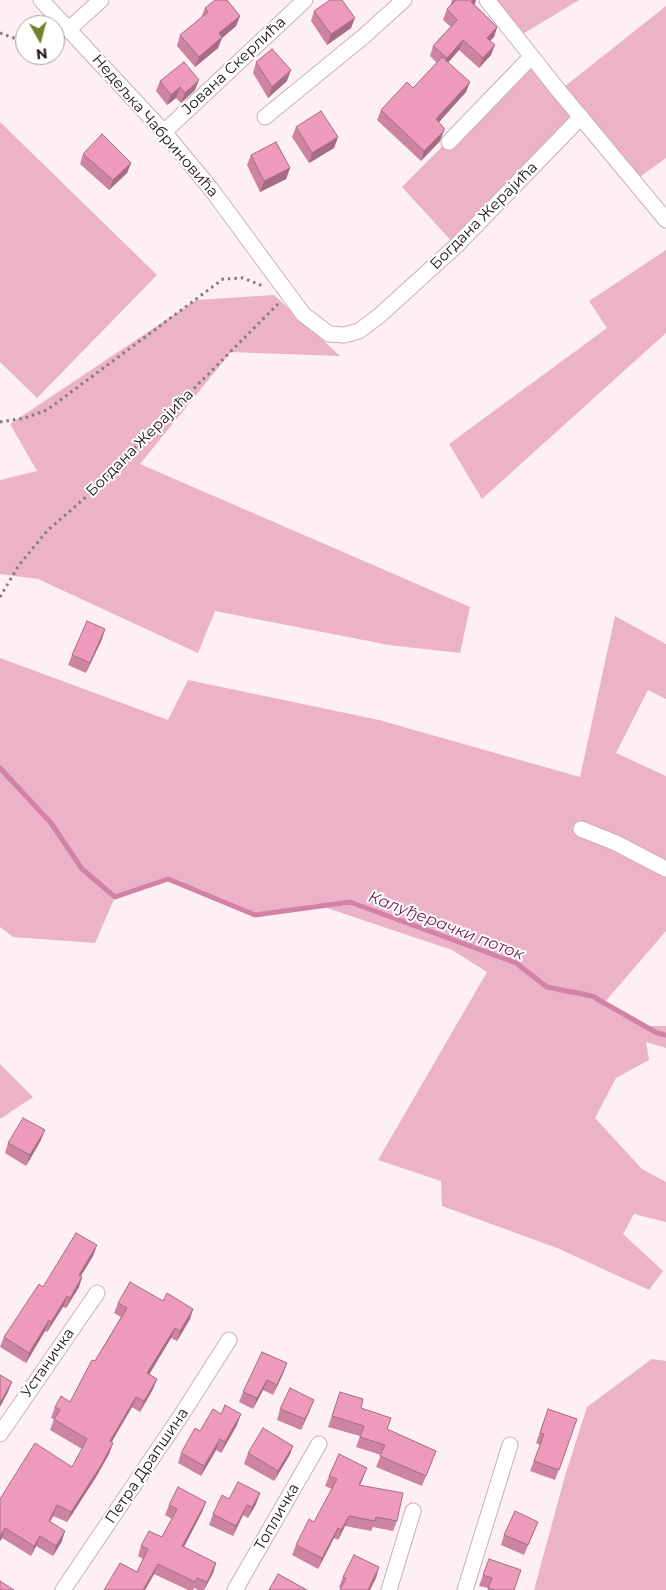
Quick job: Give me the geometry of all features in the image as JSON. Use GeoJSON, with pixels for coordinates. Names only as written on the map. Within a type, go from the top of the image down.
{"type":"FeatureCollection","features":[{"type":"Feature","properties":{"kind":"street","name":"Недељка Чабриновића"},"geometry":{"type":"LineString","coordinates":[[41,0],[164,132],[212,189],[283,289]]}},
{"type":"Feature","properties":{"kind":"street"},"geometry":{"type":"LineString","coordinates":[[69,29],[101,0]]}},
{"type":"Feature","properties":{"kind":"street","name":"Јована Скерлића"},"geometry":{"type":"LineString","coordinates":[[164,132],[305,0]]}},
{"type":"Feature","properties":{"kind":"street"},"geometry":{"type":"LineString","coordinates":[[265,117],[363,37],[404,0]]}},
{"type":"Feature","properties":{"kind":"street"},"geometry":{"type":"LineString","coordinates":[[487,0],[531,57],[666,220]]}},
{"type":"Feature","properties":{"kind":"street"},"geometry":{"type":"LineString","coordinates":[[449,142],[531,57]]}},
{"type":"Feature","properties":{"kind":"street","name":"Богдана Жерајића"},"geometry":{"type":"LineString","coordinates":[[283,289],[303,314],[324,332],[344,335],[359,331],[456,246],[581,117]]}},
{"type":"Feature","properties":{"kind":"street"},"geometry":{"type":"LineString","coordinates":[[581,829],[616,843],[666,868]]}},
{"type":"Feature","properties":{"kind":"street","name":"Устаничка"},"geometry":{"type":"LineString","coordinates":[[0,1434],[97,1293]]}},
{"type":"Feature","properties":{"kind":"street","name":"Петра Драпшина"},"geometry":{"type":"LineString","coordinates":[[63,1590],[182,1414],[228,1340]]}},
{"type":"Feature","properties":{"kind":"street","name":"Топличка"},"geometry":{"type":"LineString","coordinates":[[235,1590],[319,1444]]}},
{"type":"Feature","properties":{"kind":"street"},"geometry":{"type":"LineString","coordinates":[[465,1590],[510,1445]]}},
{"type":"Feature","properties":{"kind":"street"},"geometry":{"type":"LineString","coordinates":[[389,1590],[413,1510]]}},
{"type":"Feature","properties":{"kind":"path"},"geometry":{"type":"LineString","coordinates":[[0,33],[15,38]]}},
{"type":"Feature","properties":{"kind":"path"},"geometry":{"type":"LineString","coordinates":[[0,422],[25,418],[47,410],[224,279],[243,278],[272,288],[283,289]]}},
{"type":"Feature","properties":{"kind":"path","name":"Богдана Жерајића"},"geometry":{"type":"LineString","coordinates":[[0,597],[19,565],[46,531],[86,497],[283,289]]}},
{"type":"Feature","properties":{"kind":"shaded area"},"geometry":{"type":"Polygon","coordinates":[[[487,0],[579,0],[516,38],[487,0]]]}},
{"type":"Feature","properties":{"kind":"shaded area"},"geometry":{"type":"Polygon","coordinates":[[[666,6],[666,158],[634,181],[581,117],[456,246],[402,187],[531,57],[559,91],[666,6]]]}},
{"type":"Feature","properties":{"kind":"shaded area"},"geometry":{"type":"Polygon","coordinates":[[[0,122],[157,275],[37,398],[0,362],[0,122]]]}},
{"type":"Feature","properties":{"kind":"shaded area"},"geometry":{"type":"Polygon","coordinates":[[[666,250],[666,333],[482,499],[449,444],[607,328],[589,301],[666,250]]]}},
{"type":"Feature","properties":{"kind":"shaded area"},"geometry":{"type":"Polygon","coordinates":[[[274,295],[340,356],[231,352],[140,464],[470,607],[460,653],[389,645],[215,611],[198,653],[38,579],[0,574],[0,480],[37,471],[10,424],[196,300],[274,295]]]}},
{"type":"Feature","properties":{"kind":"shaded area"},"geometry":{"type":"Polygon","coordinates":[[[615,616],[666,644],[666,699],[648,690],[616,753],[666,776],[666,931],[604,1003],[644,1026],[666,1026],[666,1048],[646,1042],[649,1060],[616,1078],[595,1118],[642,1169],[666,1182],[666,1222],[634,1214],[623,1234],[663,1271],[649,1290],[557,1248],[442,1206],[441,1181],[378,1160],[487,972],[452,950],[315,904],[255,915],[168,879],[115,897],[95,943],[13,937],[0,927],[0,658],[168,720],[188,680],[379,720],[580,777],[615,616]]]}},
{"type":"Feature","properties":{"kind":"shaded area"},"geometry":{"type":"Polygon","coordinates":[[[0,1064],[33,1097],[0,1119],[0,1064]]]}},
{"type":"Feature","properties":{"kind":"shaded area"},"geometry":{"type":"Polygon","coordinates":[[[652,1359],[666,1361],[666,1590],[534,1590],[565,1476],[587,1407],[652,1359]]]}},
{"type":"Feature","properties":{"kind":"building"},"geometry":{"type":"Polygon","coordinates":[[[215,0],[227,0],[240,16],[219,33],[222,37],[199,57],[180,35],[208,12],[205,8],[215,0]]]}},
{"type":"Feature","properties":{"kind":"building"},"geometry":{"type":"Polygon","coordinates":[[[330,0],[342,0],[355,18],[331,34],[314,11],[330,0]]]}},
{"type":"Feature","properties":{"kind":"building"},"geometry":{"type":"Polygon","coordinates":[[[455,0],[473,0],[471,2],[497,27],[487,38],[495,45],[483,58],[463,40],[447,58],[433,46],[457,20],[447,9],[455,0]]]}},
{"type":"Feature","properties":{"kind":"building"},"geometry":{"type":"Polygon","coordinates":[[[272,49],[291,70],[272,87],[256,62],[272,49]]]}},
{"type":"Feature","properties":{"kind":"building"},"geometry":{"type":"Polygon","coordinates":[[[442,57],[470,82],[436,119],[444,128],[444,131],[424,151],[381,110],[407,82],[413,88],[442,57]]]}},
{"type":"Feature","properties":{"kind":"building"},"geometry":{"type":"Polygon","coordinates":[[[184,62],[199,80],[185,93],[180,87],[171,95],[160,81],[184,62]]]}},
{"type":"Feature","properties":{"kind":"building"},"geometry":{"type":"Polygon","coordinates":[[[321,111],[338,137],[312,153],[296,127],[321,111]]]}},
{"type":"Feature","properties":{"kind":"building"},"geometry":{"type":"Polygon","coordinates":[[[102,134],[131,163],[113,180],[83,154],[102,134]]]}},
{"type":"Feature","properties":{"kind":"building"},"geometry":{"type":"Polygon","coordinates":[[[276,142],[290,168],[264,181],[251,155],[276,142]]]}},
{"type":"Feature","properties":{"kind":"building"},"geometry":{"type":"Polygon","coordinates":[[[87,621],[105,629],[90,663],[72,655],[87,621]]]}},
{"type":"Feature","properties":{"kind":"building"},"geometry":{"type":"Polygon","coordinates":[[[23,1118],[45,1130],[30,1155],[8,1143],[23,1118]]]}},
{"type":"Feature","properties":{"kind":"building"},"geometry":{"type":"Polygon","coordinates":[[[76,1233],[97,1245],[79,1275],[82,1277],[70,1298],[67,1296],[51,1322],[49,1320],[29,1353],[4,1337],[39,1284],[43,1287],[76,1233]]]}},
{"type":"Feature","properties":{"kind":"building"},"geometry":{"type":"Polygon","coordinates":[[[130,1282],[163,1301],[167,1293],[193,1309],[180,1331],[175,1328],[147,1373],[157,1379],[144,1401],[136,1397],[110,1441],[113,1443],[100,1467],[71,1512],[57,1505],[49,1521],[65,1531],[56,1546],[40,1536],[34,1546],[5,1528],[0,1537],[0,1499],[35,1443],[72,1467],[87,1439],[54,1419],[60,1410],[55,1407],[61,1396],[70,1402],[92,1360],[95,1361],[127,1308],[118,1303],[130,1282]]]}},
{"type":"Feature","properties":{"kind":"building"},"geometry":{"type":"Polygon","coordinates":[[[262,1352],[287,1363],[277,1385],[267,1380],[257,1398],[243,1392],[262,1352]]]}},
{"type":"Feature","properties":{"kind":"building"},"geometry":{"type":"Polygon","coordinates":[[[0,1375],[12,1382],[0,1403],[0,1375]]]}},
{"type":"Feature","properties":{"kind":"building"},"geometry":{"type":"Polygon","coordinates":[[[290,1388],[314,1400],[305,1419],[280,1409],[290,1388]]]}},
{"type":"Feature","properties":{"kind":"building"},"geometry":{"type":"Polygon","coordinates":[[[340,1392],[363,1399],[361,1408],[391,1418],[387,1429],[436,1451],[426,1476],[380,1456],[385,1445],[360,1437],[364,1426],[332,1416],[340,1392]]]}},
{"type":"Feature","properties":{"kind":"building"},"geometry":{"type":"Polygon","coordinates":[[[225,1405],[241,1414],[225,1442],[220,1439],[204,1466],[181,1453],[195,1428],[200,1431],[213,1409],[221,1414],[225,1405]]]}},
{"type":"Feature","properties":{"kind":"building"},"geometry":{"type":"Polygon","coordinates":[[[548,1409],[577,1419],[559,1470],[534,1461],[544,1434],[540,1433],[548,1409]]]}},
{"type":"Feature","properties":{"kind":"building"},"geometry":{"type":"Polygon","coordinates":[[[263,1428],[293,1446],[278,1471],[248,1453],[263,1428]]]}},
{"type":"Feature","properties":{"kind":"building"},"geometry":{"type":"Polygon","coordinates":[[[339,1454],[367,1468],[359,1485],[403,1493],[397,1521],[376,1517],[375,1521],[349,1516],[341,1530],[338,1528],[322,1558],[296,1545],[309,1519],[314,1522],[337,1479],[329,1476],[339,1454]]]}},
{"type":"Feature","properties":{"kind":"building"},"geometry":{"type":"Polygon","coordinates":[[[238,1482],[260,1493],[252,1507],[247,1505],[236,1526],[213,1514],[222,1495],[229,1499],[238,1482]]]}},
{"type":"Feature","properties":{"kind":"building"},"geometry":{"type":"Polygon","coordinates":[[[178,1487],[206,1502],[182,1546],[216,1563],[207,1582],[197,1578],[195,1582],[158,1564],[143,1590],[104,1590],[120,1563],[137,1572],[148,1549],[141,1546],[149,1531],[162,1537],[177,1509],[169,1505],[178,1487]]]}},
{"type":"Feature","properties":{"kind":"building"},"geometry":{"type":"Polygon","coordinates":[[[515,1511],[538,1522],[528,1545],[504,1535],[515,1511]]]}},
{"type":"Feature","properties":{"kind":"building"},"geometry":{"type":"Polygon","coordinates":[[[354,1555],[379,1567],[368,1590],[340,1590],[346,1578],[343,1577],[354,1555]]]}},
{"type":"Feature","properties":{"kind":"building"},"geometry":{"type":"Polygon","coordinates":[[[489,1559],[521,1570],[514,1590],[488,1588],[492,1578],[483,1575],[489,1559]]]}},
{"type":"Feature","properties":{"kind":"building"},"geometry":{"type":"Polygon","coordinates":[[[278,1574],[307,1590],[269,1590],[278,1574]]]}},
{"type":"Feature","properties":{"kind":"building"},"geometry":{"type":"Polygon","coordinates":[[[0,1581],[14,1590],[0,1590],[0,1581]]]}},
{"type":"Feature","properties":{"kind":"waterway","name":"Калуђерачки поток"},"geometry":{"type":"LineString","coordinates":[[0,768],[51,823],[82,869],[115,897],[168,879],[255,915],[350,902],[516,963],[547,987],[592,996],[657,1033],[666,1035]]}}]}
